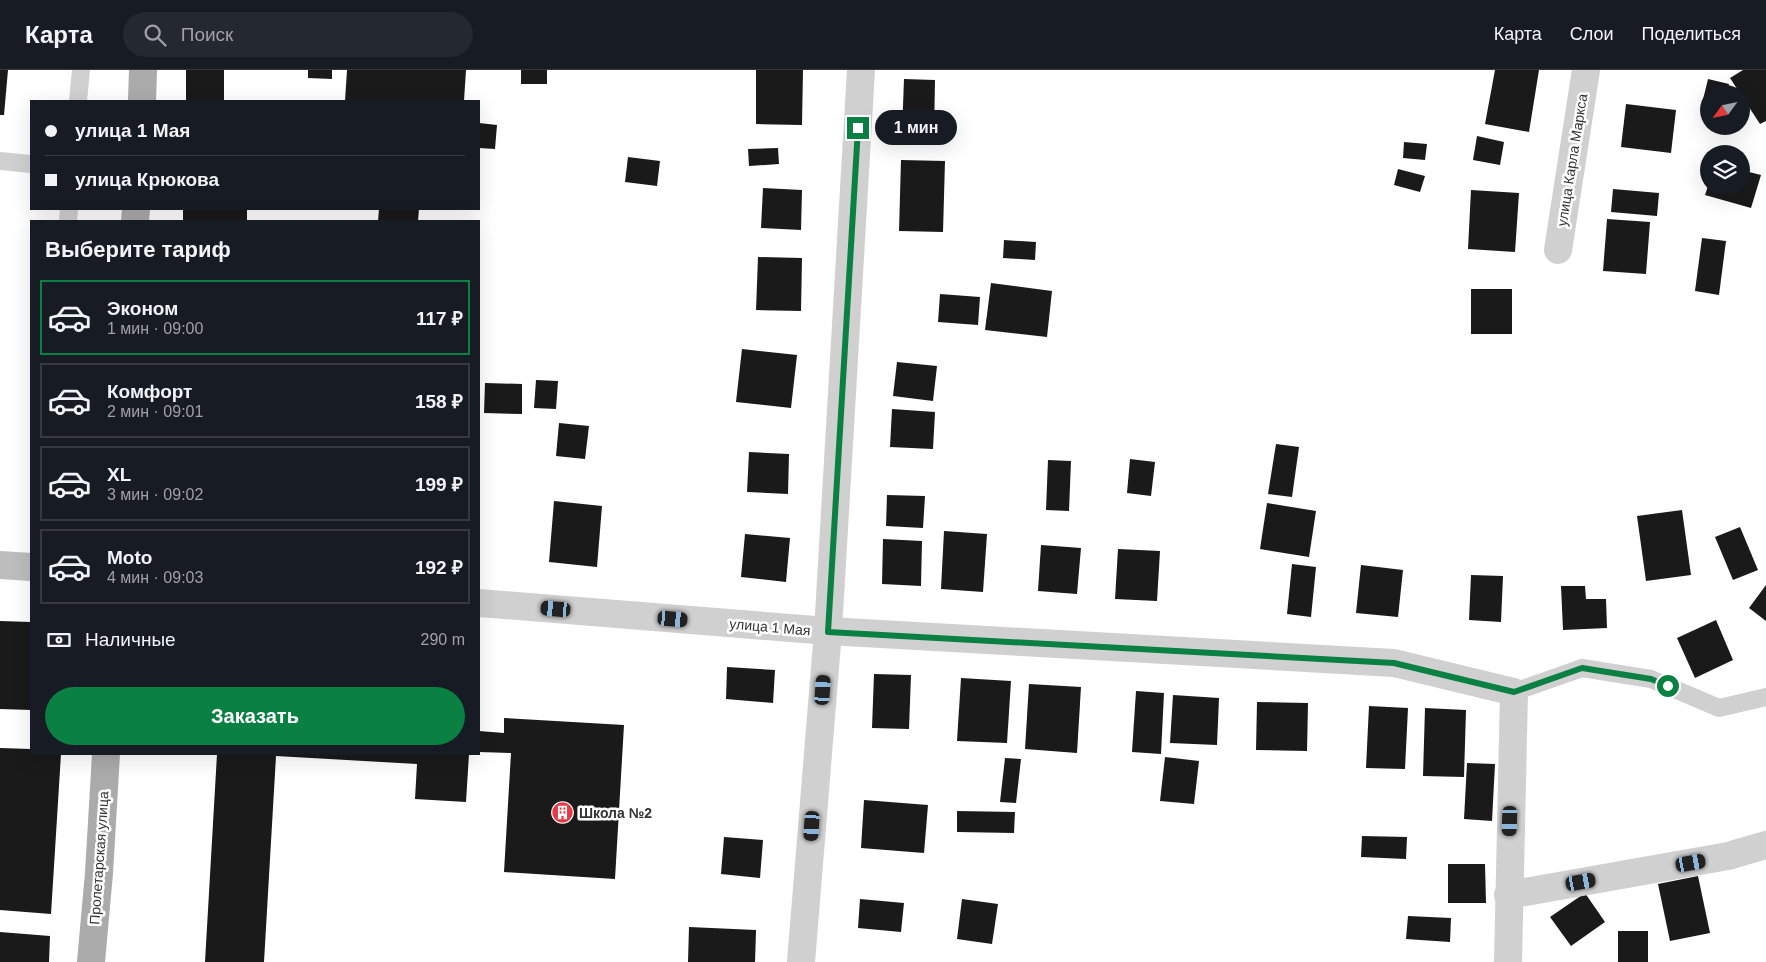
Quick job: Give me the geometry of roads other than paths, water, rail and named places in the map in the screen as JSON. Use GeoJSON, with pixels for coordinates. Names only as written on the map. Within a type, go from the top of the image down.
{"type":"FeatureCollection","features":[{"type":"Feature","properties":{"kind":"main road"},"geometry":{"type":"LineString","coordinates":[[142,100],[143,70]]}},
{"type":"Feature","properties":{"kind":"main road"},"geometry":{"type":"LineString","coordinates":[[0,565],[30,566]]}},
{"type":"Feature","properties":{"kind":"main road","name":"Пролетарская улица"},"geometry":{"type":"LineString","coordinates":[[91,962],[99,873],[106,755]]}},
{"type":"Feature","properties":{"kind":"street"},"geometry":{"type":"LineString","coordinates":[[802,962],[828,632],[861,70]]}},
{"type":"Feature","properties":{"kind":"street","name":"улица Карла Маркса"},"geometry":{"type":"LineString","coordinates":[[1558,250],[1586,70]]}},
{"type":"Feature","properties":{"kind":"street","name":"улица 1 Мая"},"geometry":{"type":"LineString","coordinates":[[480,603],[828,632],[1394,663],[1514,692]]}},
{"type":"Feature","properties":{"kind":"street"},"geometry":{"type":"LineString","coordinates":[[1508,962],[1514,692]]}},
{"type":"Feature","properties":{"kind":"street"},"geometry":{"type":"LineString","coordinates":[[1508,895],[1728,856],[1766,845]]}},
{"type":"Feature","properties":{"kind":"lane"},"geometry":{"type":"LineString","coordinates":[[78,100],[81,70]]}},
{"type":"Feature","properties":{"kind":"lane"},"geometry":{"type":"LineString","coordinates":[[0,161],[30,164]]}},
{"type":"Feature","properties":{"kind":"lane"},"geometry":{"type":"LineString","coordinates":[[1514,692],[1582,668],[1651,679],[1719,708],[1766,697]]}},
{"type":"Feature","properties":{"kind":"place","name":"Школа №2"},"geometry":{"type":"Point","coordinates":[563,813]}}]}
